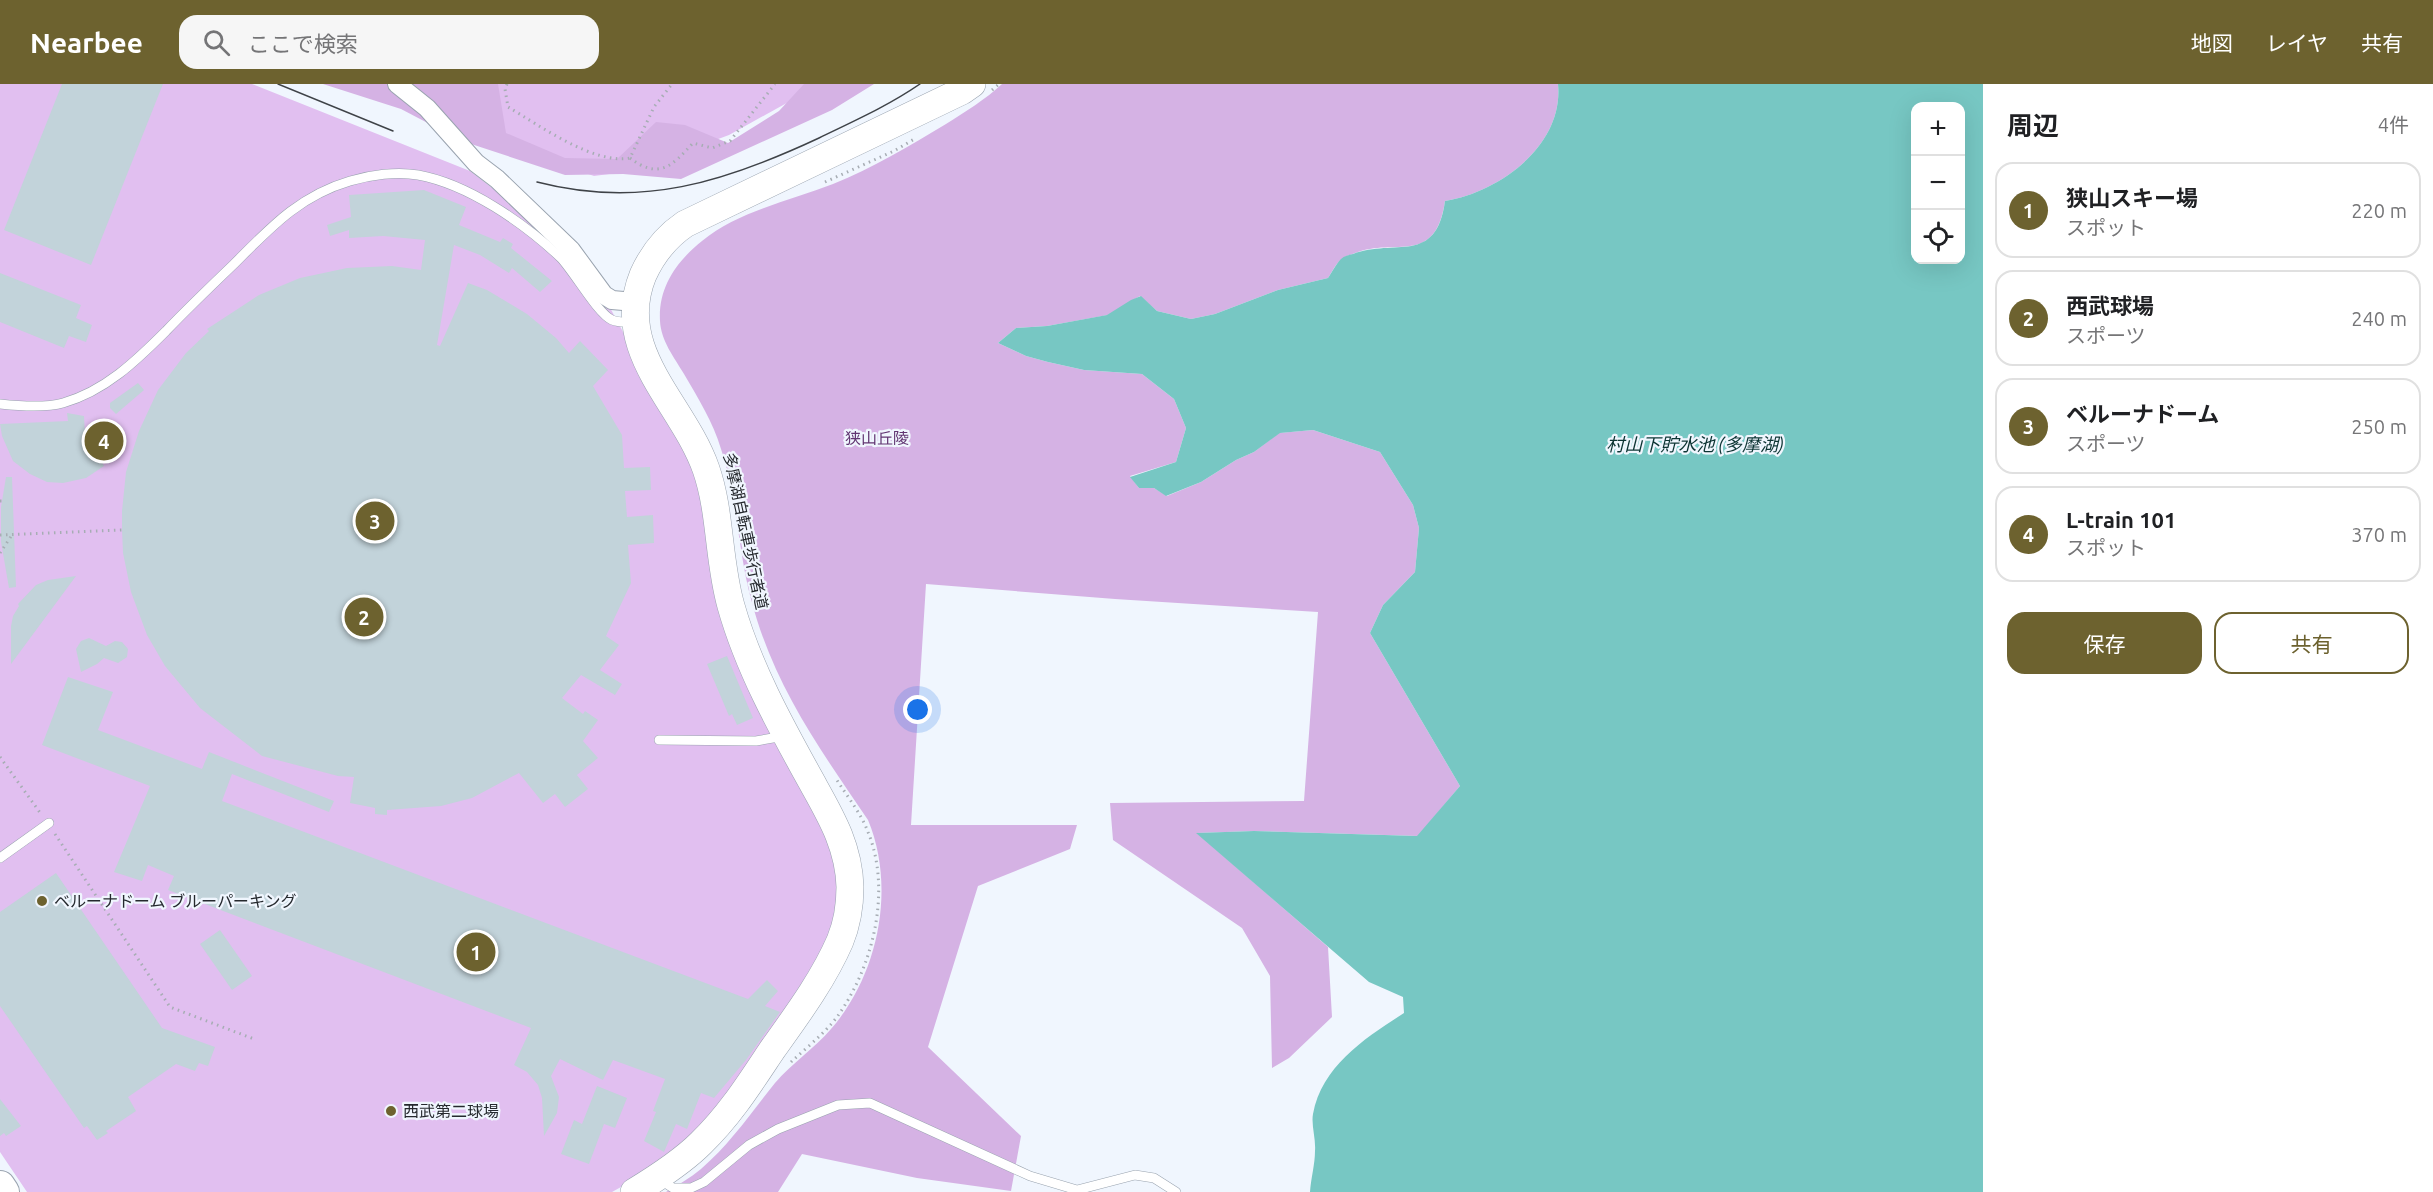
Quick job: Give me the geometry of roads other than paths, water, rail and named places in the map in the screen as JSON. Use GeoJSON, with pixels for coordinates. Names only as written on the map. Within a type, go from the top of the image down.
{"type":"FeatureCollection","features":[{"type":"Feature","properties":{"kind":"main road"},"geometry":{"type":"LineString","coordinates":[[0,1186],[4,1192]]}},
{"type":"Feature","properties":{"kind":"street"},"geometry":{"type":"LineString","coordinates":[[397,84],[427,108],[476,163],[497,179],[572,250],[604,295],[635,312]]}},
{"type":"Feature","properties":{"kind":"street"},"geometry":{"type":"LineString","coordinates":[[634,1192],[701,1143],[738,1101],[820,979],[845,929],[850,890],[844,845],[831,816],[786,735],[747,654],[730,604],[706,470],[688,429],[645,360],[635,312],[646,268],[664,242],[685,224],[962,91],[978,90]]}},
{"type":"Feature","properties":{"kind":"lane"},"geometry":{"type":"LineString","coordinates":[[0,405],[62,403],[97,390],[147,349],[282,216],[308,198],[328,189],[350,181],[391,174],[416,174],[459,187],[510,217],[561,259],[582,283],[604,315],[618,322],[635,312]]}},
{"type":"Feature","properties":{"kind":"lane"},"geometry":{"type":"LineString","coordinates":[[659,740],[756,741],[786,735]]}},
{"type":"Feature","properties":{"kind":"lane"},"geometry":{"type":"LineString","coordinates":[[0,858],[49,823]]}},
{"type":"Feature","properties":{"kind":"lane"},"geometry":{"type":"LineString","coordinates":[[657,1177],[673,1188],[690,1188],[704,1182],[749,1145],[778,1129],[838,1105],[870,1103],[1030,1176],[1077,1190],[1135,1175],[1154,1178],[1176,1192]]}},
{"type":"Feature","properties":{"kind":"water","name":"村山下貯水池 (多摩湖)"},"geometry":{"type":"Polygon","coordinates":[[[1558,84],[1983,84],[1983,1192],[1310,1192],[1315,1151],[1313,1114],[1318,1097],[1326,1081],[1348,1054],[1375,1032],[1404,1013],[1403,997],[1369,982],[1196,833],[1254,831],[1417,836],[1460,786],[1370,633],[1383,605],[1415,572],[1419,528],[1413,505],[1380,452],[1313,430],[1280,433],[1254,452],[1236,460],[1201,482],[1166,496],[1154,488],[1139,488],[1130,477],[1176,462],[1186,428],[1174,399],[1142,374],[1084,370],[1026,356],[998,343],[1016,328],[1047,326],[1107,315],[1141,296],[1157,311],[1191,319],[1215,314],[1278,290],[1328,278],[1339,261],[1347,256],[1369,250],[1411,246],[1423,242],[1433,234],[1440,221],[1445,201],[1487,188],[1507,176],[1524,162],[1551,127],[1557,106],[1558,84]]]}},
{"type":"Feature","properties":{"kind":"tram line"},"geometry":{"type":"LineString","coordinates":[[278,84],[393,131]]}},
{"type":"Feature","properties":{"kind":"tram line"},"geometry":{"type":"LineString","coordinates":[[537,182],[575,190],[612,193],[647,192],[682,187],[716,178],[784,154],[883,106],[920,84]]}},
{"type":"Feature","properties":{"kind":"place","name":"L-train 101"},"geometry":{"type":"Point","coordinates":[104,441]}},
{"type":"Feature","properties":{"kind":"place","name":"ベルーナドーム"},"geometry":{"type":"Point","coordinates":[375,521]}},
{"type":"Feature","properties":{"kind":"place","name":"西武球場"},"geometry":{"type":"Point","coordinates":[364,617]}},
{"type":"Feature","properties":{"kind":"place","name":"ベルーナドーム ブルーパーキング"},"geometry":{"type":"Point","coordinates":[42,901]}},
{"type":"Feature","properties":{"kind":"place","name":"狭山スキー場"},"geometry":{"type":"Point","coordinates":[476,952]}},
{"type":"Feature","properties":{"kind":"place","name":"西武第二球場"},"geometry":{"type":"Point","coordinates":[391,1111]}},
{"type":"Feature","properties":{"kind":"park label","name":"狭山丘陵"},"geometry":{"type":"Point","coordinates":[877,438]}}]}
